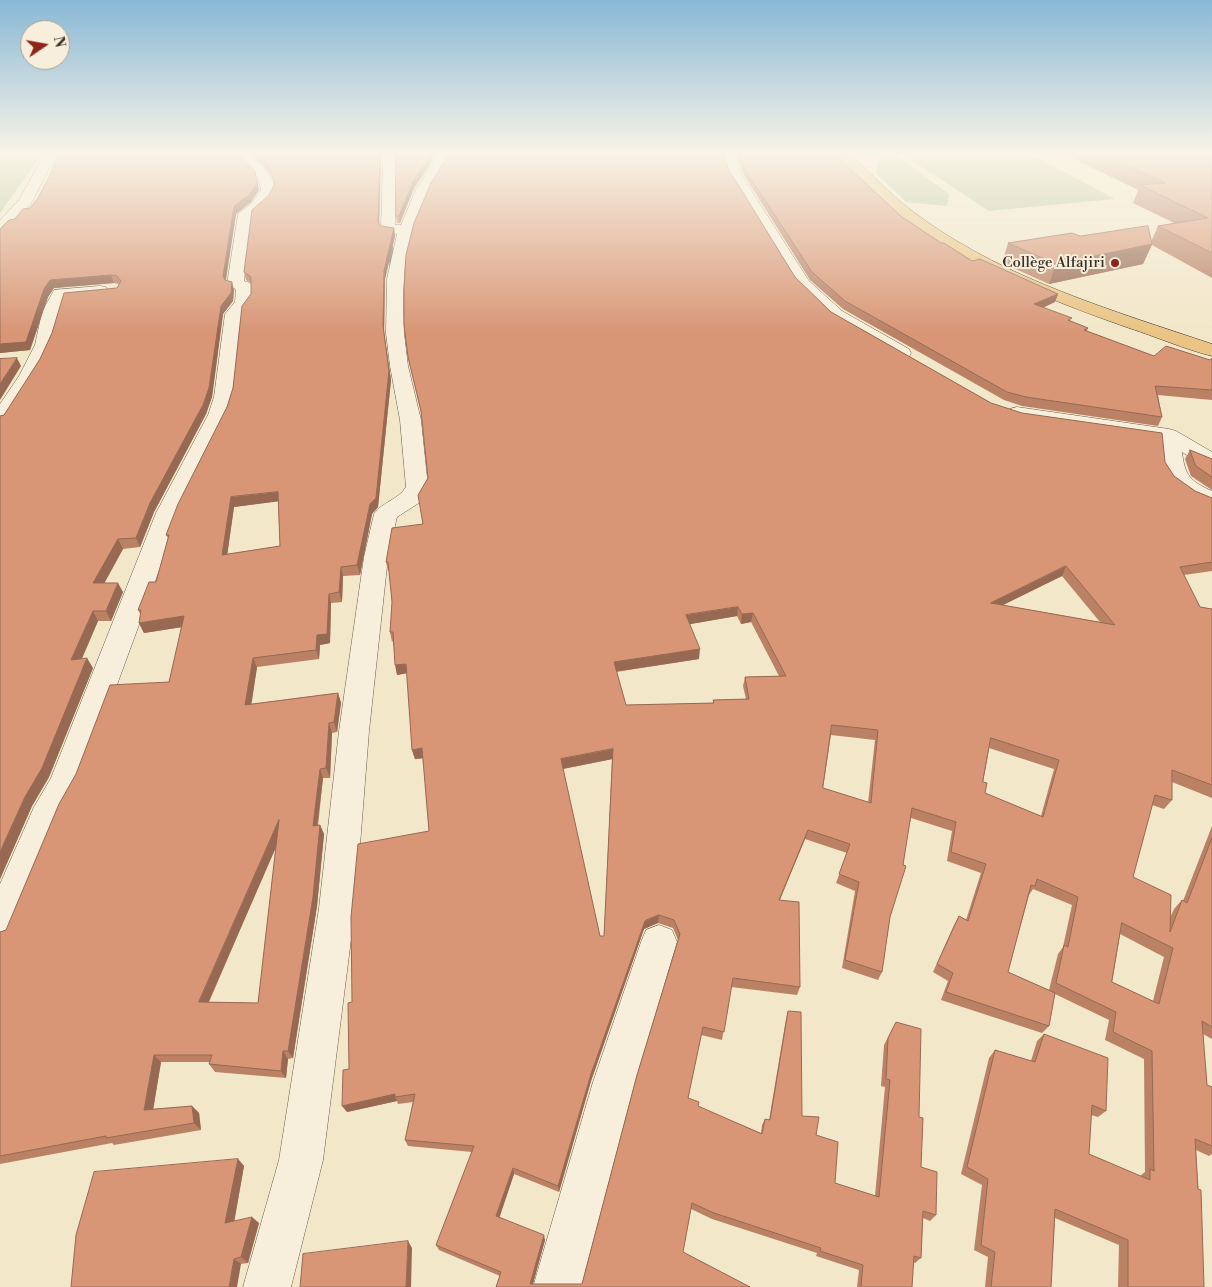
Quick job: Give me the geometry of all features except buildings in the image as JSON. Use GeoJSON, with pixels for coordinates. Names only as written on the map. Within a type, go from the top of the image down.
{"type":"FeatureCollection","features":[{"type":"Feature","properties":{"kind":"main road"},"geometry":{"type":"LineString","coordinates":[[906,213],[961,250],[1073,302],[1212,350]]}},
{"type":"Feature","properties":{"kind":"main road"},"geometry":{"type":"LineString","coordinates":[[921,213],[980,247],[1044,279],[1091,299],[1212,340]]}},
{"type":"Feature","properties":{"kind":"main road"},"geometry":{"type":"LineString","coordinates":[[961,250],[980,247]]}},
{"type":"Feature","properties":{"kind":"street"},"geometry":{"type":"LineString","coordinates":[[0,229],[15,213]]}},
{"type":"Feature","properties":{"kind":"street"},"geometry":{"type":"LineString","coordinates":[[0,926],[50,807],[65,783],[168,513],[218,415],[224,397],[234,314],[243,302],[244,286],[236,284],[247,213]]}},
{"type":"Feature","properties":{"kind":"street"},"geometry":{"type":"LineString","coordinates":[[388,213],[388,229],[406,230]]}},
{"type":"Feature","properties":{"kind":"street"},"geometry":{"type":"LineString","coordinates":[[267,1287],[301,1160],[337,908],[354,731],[376,557],[386,514],[411,498],[417,487],[409,411],[399,366],[395,306],[398,258],[413,213]]}},
{"type":"Feature","properties":{"kind":"street"},"geometry":{"type":"LineString","coordinates":[[759,213],[803,284],[836,315],[913,359]]}},
{"type":"Feature","properties":{"kind":"street"},"geometry":{"type":"LineString","coordinates":[[0,418],[29,376],[28,358],[44,345],[51,312],[60,294],[114,290]]}},
{"type":"Feature","properties":{"kind":"street"},"geometry":{"type":"LineString","coordinates":[[1004,408],[1019,414],[1066,419],[1169,435],[1212,461]]}},
{"type":"Feature","properties":{"kind":"street"},"geometry":{"type":"LineString","coordinates":[[1169,435],[1173,471],[1190,490],[1212,500]]}},
{"type":"Feature","properties":{"kind":"street"},"geometry":{"type":"LineString","coordinates":[[557,1287],[614,1082],[659,942]]}},
{"type":"Feature","properties":{"kind":"waterway"},"geometry":{"type":"LineString","coordinates":[[391,243],[393,272]]}},
{"type":"Feature","properties":{"kind":"place","name":"Collège Alfajiri"},"geometry":{"type":"Point","coordinates":[1115,263]}}]}
